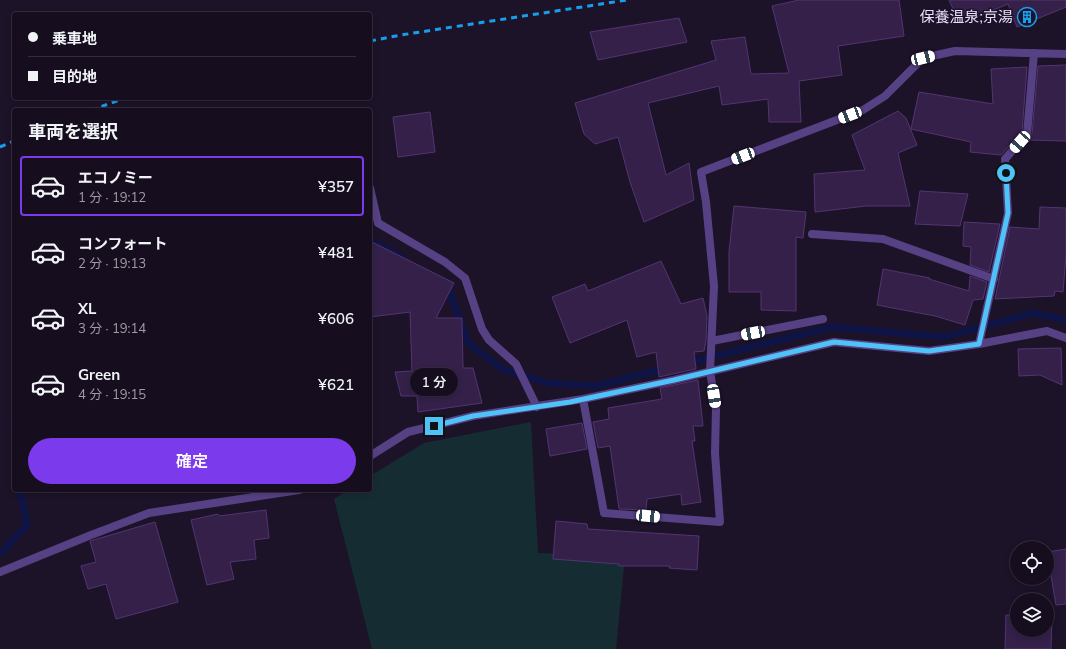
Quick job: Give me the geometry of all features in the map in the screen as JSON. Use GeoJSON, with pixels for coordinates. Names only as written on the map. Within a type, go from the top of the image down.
{"type":"FeatureCollection","features":[{"type":"Feature","properties":{"kind":"street"},"geometry":{"type":"LineString","coordinates":[[583,399],[604,513],[720,522],[715,453],[716,409],[710,371],[714,286],[706,202],[701,172],[863,110],[885,96],[923,58],[955,51],[1066,54]]}},
{"type":"Feature","properties":{"kind":"street"},"geometry":{"type":"LineString","coordinates":[[979,344],[1008,213],[1005,159],[1027,134],[1034,53]]}},
{"type":"Feature","properties":{"kind":"street"},"geometry":{"type":"LineString","coordinates":[[372,197],[378,223],[445,262],[465,278],[482,328],[489,340],[516,364],[536,407]]}},
{"type":"Feature","properties":{"kind":"street"},"geometry":{"type":"LineString","coordinates":[[812,234],[883,239],[994,279]]}},
{"type":"Feature","properties":{"kind":"street"},"geometry":{"type":"LineString","coordinates":[[712,341],[823,319]]}},
{"type":"Feature","properties":{"kind":"street"},"geometry":{"type":"LineString","coordinates":[[372,455],[408,432],[473,416],[583,399],[834,342],[929,351],[979,344],[1046,331],[1066,338]]}},
{"type":"Feature","properties":{"kind":"street"},"geometry":{"type":"LineString","coordinates":[[0,572],[149,513],[286,492]]}},
{"type":"Feature","properties":{"kind":"shaded area"},"geometry":{"type":"Polygon","coordinates":[[[531,422],[538,553],[625,556],[616,649],[372,649],[334,499],[345,492],[372,492],[372,475],[424,443],[531,422]]]}},
{"type":"Feature","properties":{"kind":"building"},"geometry":{"type":"Polygon","coordinates":[[[799,0],[899,0],[904,36],[838,46],[842,75],[799,81],[801,122],[769,122],[768,99],[722,105],[719,86],[648,103],[666,175],[689,163],[694,200],[644,222],[630,182],[618,137],[595,144],[584,134],[575,103],[716,60],[711,41],[745,37],[751,74],[789,73],[772,6],[799,0]]]}},
{"type":"Feature","properties":{"kind":"building"},"geometry":{"type":"Polygon","coordinates":[[[949,0],[1066,0],[1066,7],[1017,27],[1008,4],[960,24],[949,0]]]}},
{"type":"Feature","properties":{"kind":"building"},"geometry":{"type":"Polygon","coordinates":[[[679,18],[687,42],[598,60],[590,32],[679,18]]]}},
{"type":"Feature","properties":{"kind":"building"},"geometry":{"type":"Polygon","coordinates":[[[1066,65],[1066,141],[1029,140],[1032,134],[1038,66],[1066,65]]]}},
{"type":"Feature","properties":{"kind":"building"},"geometry":{"type":"Polygon","coordinates":[[[1027,67],[1022,132],[1001,155],[970,152],[971,142],[911,129],[919,92],[993,104],[991,69],[1027,67]]]}},
{"type":"Feature","properties":{"kind":"building"},"geometry":{"type":"Polygon","coordinates":[[[898,111],[906,118],[917,145],[898,153],[910,206],[866,206],[815,212],[814,174],[865,170],[852,135],[898,111]]]}},
{"type":"Feature","properties":{"kind":"building"},"geometry":{"type":"Polygon","coordinates":[[[430,112],[435,152],[398,157],[393,117],[430,112]]]}},
{"type":"Feature","properties":{"kind":"building"},"geometry":{"type":"Polygon","coordinates":[[[920,191],[968,194],[960,226],[915,224],[920,191]]]}},
{"type":"Feature","properties":{"kind":"building"},"geometry":{"type":"Polygon","coordinates":[[[734,206],[806,212],[803,238],[796,237],[796,311],[761,310],[761,292],[729,292],[729,252],[734,206]]]}},
{"type":"Feature","properties":{"kind":"building"},"geometry":{"type":"Polygon","coordinates":[[[1040,207],[1066,208],[1066,255],[1063,292],[1055,291],[1054,296],[995,299],[1010,227],[1039,229],[1040,207]]]}},
{"type":"Feature","properties":{"kind":"building"},"geometry":{"type":"Polygon","coordinates":[[[964,222],[1000,224],[989,272],[970,265],[971,247],[963,246],[964,222]]]}},
{"type":"Feature","properties":{"kind":"building"},"geometry":{"type":"Polygon","coordinates":[[[372,242],[454,283],[436,318],[462,318],[463,368],[473,368],[482,403],[418,412],[417,396],[401,396],[395,372],[412,371],[410,312],[372,317],[372,242]]]}},
{"type":"Feature","properties":{"kind":"building"},"geometry":{"type":"Polygon","coordinates":[[[661,261],[681,304],[703,298],[707,316],[706,341],[704,351],[694,352],[696,369],[659,377],[656,352],[637,357],[627,320],[570,343],[552,297],[585,284],[588,291],[661,261]]]}},
{"type":"Feature","properties":{"kind":"building"},"geometry":{"type":"Polygon","coordinates":[[[883,269],[930,278],[929,279],[969,291],[970,276],[987,282],[983,299],[973,300],[965,325],[935,316],[877,305],[883,269]]]}},
{"type":"Feature","properties":{"kind":"building"},"geometry":{"type":"Polygon","coordinates":[[[1061,348],[1062,385],[1040,375],[1019,376],[1018,349],[1061,348]]]}},
{"type":"Feature","properties":{"kind":"building"},"geometry":{"type":"Polygon","coordinates":[[[698,380],[703,426],[693,426],[695,441],[692,441],[701,502],[682,505],[681,494],[647,499],[646,510],[619,509],[610,446],[598,448],[593,422],[609,419],[608,408],[662,399],[660,388],[698,380]]]}},
{"type":"Feature","properties":{"kind":"building"},"geometry":{"type":"Polygon","coordinates":[[[582,423],[587,449],[550,456],[546,429],[582,423]]]}},
{"type":"Feature","properties":{"kind":"building"},"geometry":{"type":"Polygon","coordinates":[[[266,510],[269,538],[254,540],[256,559],[230,562],[234,579],[207,585],[191,520],[218,514],[219,516],[266,510]]]}},
{"type":"Feature","properties":{"kind":"building"},"geometry":{"type":"Polygon","coordinates":[[[556,521],[587,524],[588,529],[699,536],[697,570],[669,568],[670,566],[619,566],[619,564],[553,559],[556,521]]]}},
{"type":"Feature","properties":{"kind":"building"},"geometry":{"type":"Polygon","coordinates":[[[155,522],[178,602],[116,619],[106,584],[88,589],[81,566],[96,562],[90,541],[155,522]]]}},
{"type":"Feature","properties":{"kind":"building"},"geometry":{"type":"Polygon","coordinates":[[[1066,549],[1066,604],[1056,605],[1053,585],[1054,585],[1054,551],[1066,549]]]}},
{"type":"Feature","properties":{"kind":"building"},"geometry":{"type":"Polygon","coordinates":[[[1006,615],[1010,615],[1010,637],[1051,637],[1051,649],[1005,649],[1006,615]]]}},
{"type":"Feature","properties":{"kind":"waterway"},"geometry":{"type":"LineString","coordinates":[[372,243],[380,245],[403,258]]}},
{"type":"Feature","properties":{"kind":"waterway"},"geometry":{"type":"LineString","coordinates":[[446,283],[469,344],[504,370],[547,383],[596,386],[667,368]]}},
{"type":"Feature","properties":{"kind":"waterway"},"geometry":{"type":"LineString","coordinates":[[687,363],[832,327],[944,337],[1033,313],[1066,320]]}},
{"type":"Feature","properties":{"kind":"waterway"},"geometry":{"type":"LineString","coordinates":[[0,552],[2,552],[27,525],[20,492]]}},
{"type":"Feature","properties":{"kind":"railway"},"geometry":{"type":"LineString","coordinates":[[372,41],[627,0]]}},
{"type":"Feature","properties":{"kind":"railway"},"geometry":{"type":"LineString","coordinates":[[97,108],[120,100]]}},
{"type":"Feature","properties":{"kind":"railway"},"geometry":{"type":"LineString","coordinates":[[0,147],[12,142]]}},
{"type":"Feature","properties":{"kind":"place","name":"保養温泉;京湯"},"geometry":{"type":"Point","coordinates":[1027,17]}},
{"type":"Feature","properties":{"kind":"route"},"geometry":{"type":"LineString","coordinates":[[434,426],[473,416],[570,402],[674,380],[834,342],[929,351],[979,344],[1008,213],[1006,173]]}}]}
